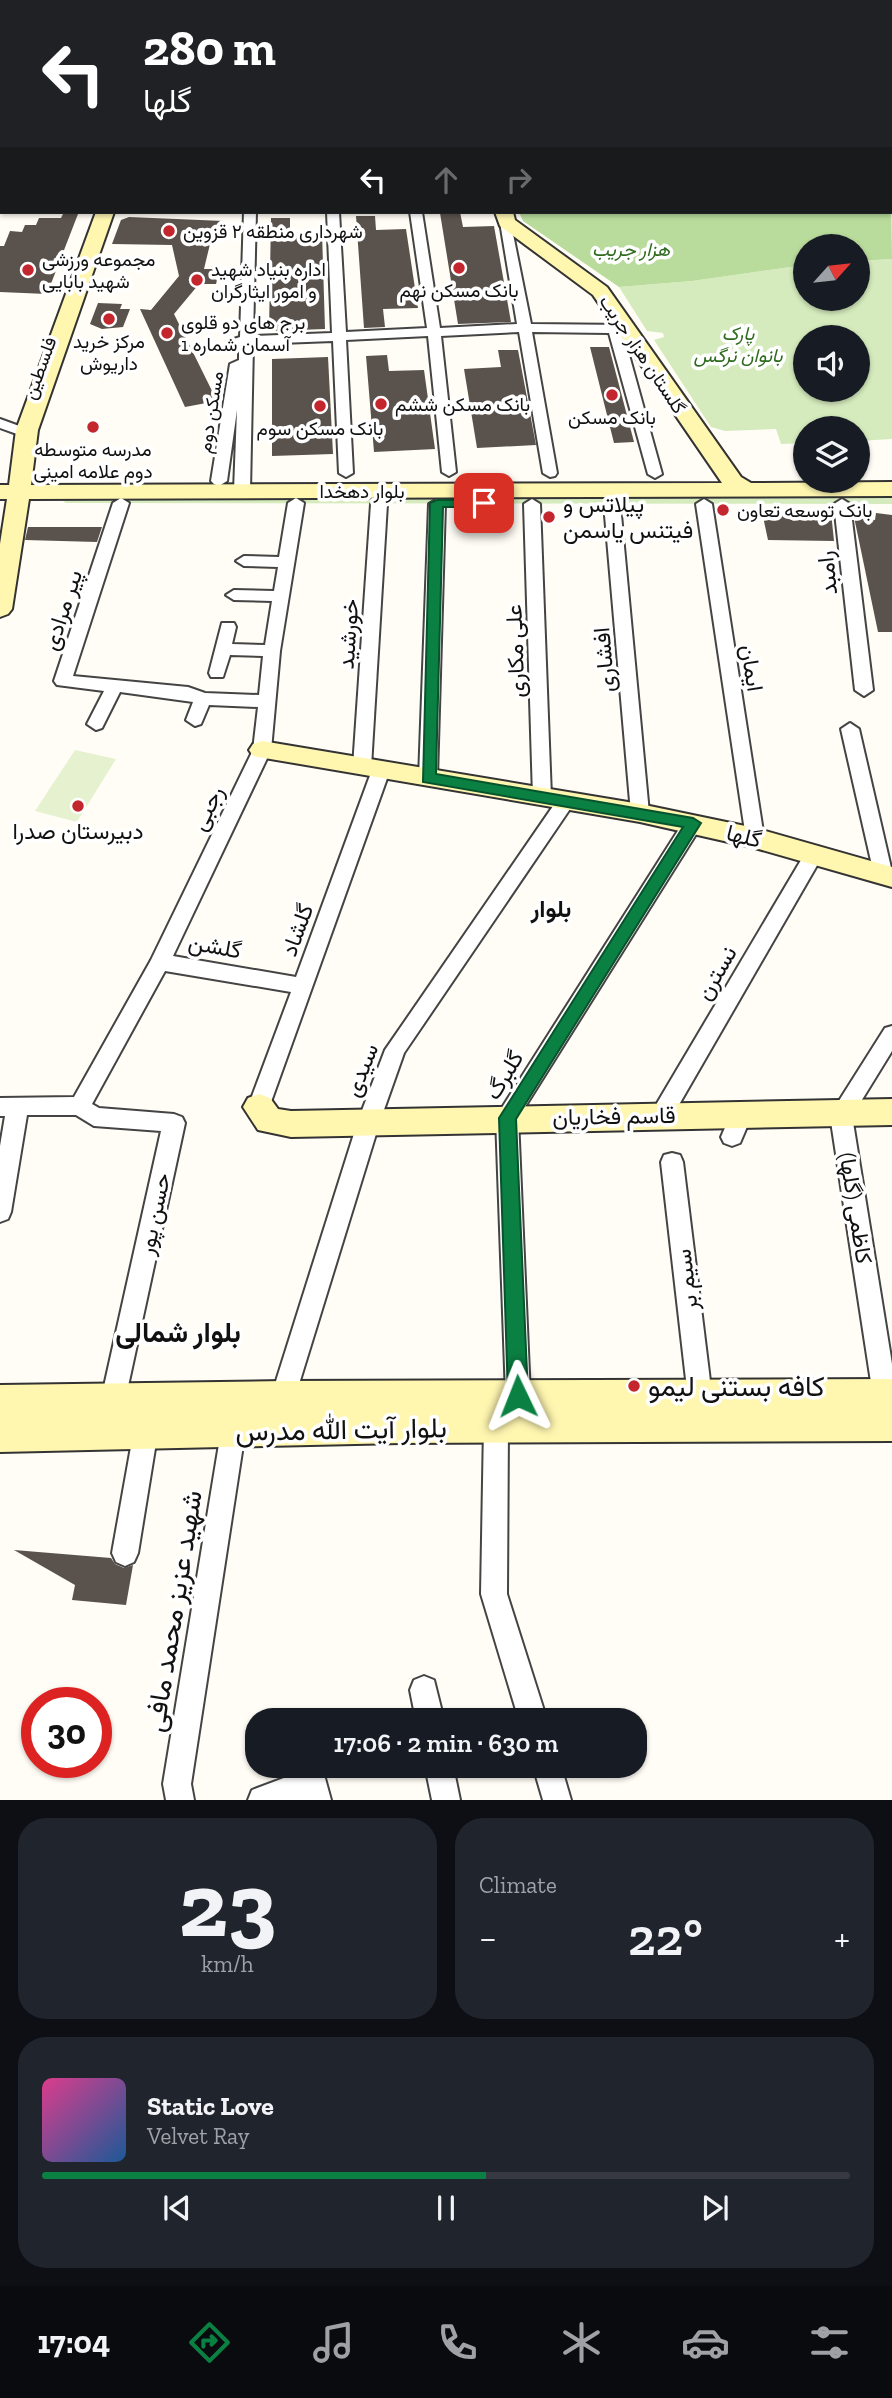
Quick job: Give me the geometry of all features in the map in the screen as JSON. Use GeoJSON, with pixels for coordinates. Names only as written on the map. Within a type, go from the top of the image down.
{"type":"FeatureCollection","features":[{"type":"Feature","properties":{"kind":"main road","name":"فلسطین"},"geometry":{"type":"LineString","coordinates":[[7,529],[7,498],[14,427],[88,231],[90,214]]}},
{"type":"Feature","properties":{"kind":"main road","name":"فلسطین"},"geometry":{"type":"LineString","coordinates":[[14,427],[104,214]]}},
{"type":"Feature","properties":{"kind":"main road","name":"گلستان هزار جریب"},"geometry":{"type":"LineString","coordinates":[[505,217],[600,291],[623,334],[710,453],[733,482],[746,489]]}},
{"type":"Feature","properties":{"kind":"main road"},"geometry":{"type":"LineString","coordinates":[[705,496],[718,479],[710,453]]}},
{"type":"Feature","properties":{"kind":"main road"},"geometry":{"type":"LineString","coordinates":[[0,609],[7,529],[64,497],[11,459]]}},
{"type":"Feature","properties":{"kind":"main road","name":"بلوار دهخدا"},"geometry":{"type":"LineString","coordinates":[[64,497],[121,503],[612,504],[705,496],[746,489],[892,489]]}},
{"type":"Feature","properties":{"kind":"main road","name":"بلوار دهخدا"},"geometry":{"type":"LineString","coordinates":[[7,498],[242,491],[705,496],[842,504],[892,504]]}},
{"type":"Feature","properties":{"kind":"main road","name":"گلها"},"geometry":{"type":"LineString","coordinates":[[262,750],[693,823],[888,876]]}},
{"type":"Feature","properties":{"kind":"main road","name":"قاسم فخاریان"},"geometry":{"type":"LineString","coordinates":[[259,1107],[269,1121],[291,1124],[661,1116],[736,1126],[892,1112]]}},
{"type":"Feature","properties":{"kind":"main road","name":"بلوار آیت الله مدرس"},"geometry":{"type":"LineString","coordinates":[[0,1435],[132,1415],[283,1397],[701,1397],[890,1405]]}},
{"type":"Feature","properties":{"kind":"main road","name":"بلوار آیت الله مدرس"},"geometry":{"type":"LineString","coordinates":[[11,1406],[132,1415],[233,1432],[496,1426],[890,1405]]}},
{"type":"Feature","properties":{"kind":"street"},"geometry":{"type":"LineString","coordinates":[[333,214],[346,473]]}},
{"type":"Feature","properties":{"kind":"street"},"geometry":{"type":"LineString","coordinates":[[416,214],[449,471]]}},
{"type":"Feature","properties":{"kind":"street"},"geometry":{"type":"LineString","coordinates":[[242,491],[244,216]]}},
{"type":"Feature","properties":{"kind":"street"},"geometry":{"type":"LineString","coordinates":[[505,217],[551,473]]}},
{"type":"Feature","properties":{"kind":"street"},"geometry":{"type":"LineString","coordinates":[[243,344],[623,334],[654,474]]}},
{"type":"Feature","properties":{"kind":"street","name":"مسکن دوم"},"geometry":{"type":"LineString","coordinates":[[219,481],[236,366],[243,344]]}},
{"type":"Feature","properties":{"kind":"street","name":"ایمان"},"geometry":{"type":"LineString","coordinates":[[705,496],[755,838]]}},
{"type":"Feature","properties":{"kind":"street","name":"پیر مرادی"},"geometry":{"type":"LineString","coordinates":[[114,687],[63,681],[121,503]]}},
{"type":"Feature","properties":{"kind":"street","name":"رجبی"},"geometry":{"type":"LineString","coordinates":[[80,1106],[160,962],[262,750],[265,701],[296,503]]}},
{"type":"Feature","properties":{"kind":"street","name":"خورشید"},"geometry":{"type":"LineString","coordinates":[[372,769],[379,503]]}},
{"type":"Feature","properties":{"kind":"street"},"geometry":{"type":"LineString","coordinates":[[428,778],[437,503]]}},
{"type":"Feature","properties":{"kind":"street","name":"علی مکاری"},"geometry":{"type":"LineString","coordinates":[[532,504],[554,799]]}},
{"type":"Feature","properties":{"kind":"street","name":"افشاری"},"geometry":{"type":"LineString","coordinates":[[612,504],[640,813]]}},
{"type":"Feature","properties":{"kind":"street","name":"رامبد"},"geometry":{"type":"LineString","coordinates":[[842,504],[864,690]]}},
{"type":"Feature","properties":{"kind":"street"},"geometry":{"type":"LineString","coordinates":[[243,561],[286,562]]}},
{"type":"Feature","properties":{"kind":"street"},"geometry":{"type":"LineString","coordinates":[[234,596],[281,596]]}},
{"type":"Feature","properties":{"kind":"street"},"geometry":{"type":"LineString","coordinates":[[217,673],[228,627]]}},
{"type":"Feature","properties":{"kind":"street"},"geometry":{"type":"LineString","coordinates":[[223,649],[272,651]]}},
{"type":"Feature","properties":{"kind":"street"},"geometry":{"type":"LineString","coordinates":[[96,724],[114,687],[188,693],[202,699],[265,701]]}},
{"type":"Feature","properties":{"kind":"street"},"geometry":{"type":"LineString","coordinates":[[195,720],[202,699]]}},
{"type":"Feature","properties":{"kind":"street"},"geometry":{"type":"LineString","coordinates":[[850,729],[888,876]]}},
{"type":"Feature","properties":{"kind":"street","name":"گلشاد"},"geometry":{"type":"LineString","coordinates":[[259,1107],[303,986],[372,769]]}},
{"type":"Feature","properties":{"kind":"street","name":"سیدی"},"geometry":{"type":"LineString","coordinates":[[283,1397],[369,1121],[395,1050],[554,799]]}},
{"type":"Feature","properties":{"kind":"street","name":"گلبرگ"},"geometry":{"type":"LineString","coordinates":[[518,1396],[508,1118],[693,823]]}},
{"type":"Feature","properties":{"kind":"street","name":"نسترن"},"geometry":{"type":"LineString","coordinates":[[661,1116],[814,855]]}},
{"type":"Feature","properties":{"kind":"street","name":"گلشن"},"geometry":{"type":"LineString","coordinates":[[160,962],[303,986]]}},
{"type":"Feature","properties":{"kind":"street"},"geometry":{"type":"LineString","coordinates":[[841,1115],[892,1034]]}},
{"type":"Feature","properties":{"kind":"street"},"geometry":{"type":"LineString","coordinates":[[0,1212],[8,1111],[80,1106]]}},
{"type":"Feature","properties":{"kind":"street","name":"حسن پور"},"geometry":{"type":"LineString","coordinates":[[80,1106],[94,1117],[174,1123],[132,1415]]}},
{"type":"Feature","properties":{"kind":"street","name":"کاظمی (گلها)"},"geometry":{"type":"LineString","coordinates":[[841,1115],[890,1405]]}},
{"type":"Feature","properties":{"kind":"street","name":"سیم بر"},"geometry":{"type":"LineString","coordinates":[[672,1162],[701,1397]]}},
{"type":"Feature","properties":{"kind":"street"},"geometry":{"type":"LineString","coordinates":[[125,1553],[132,1415]]}},
{"type":"Feature","properties":{"kind":"street"},"geometry":{"type":"LineString","coordinates":[[496,1426],[494,1594],[529,1708]]}},
{"type":"Feature","properties":{"kind":"street","name":"شهید عزیز محمد مافی"},"geometry":{"type":"LineString","coordinates":[[180,1800],[177,1784],[233,1432]]}},
{"type":"Feature","properties":{"kind":"street"},"geometry":{"type":"LineString","coordinates":[[424,1690],[428,1708]]}},
{"type":"Feature","properties":{"kind":"street"},"geometry":{"type":"LineString","coordinates":[[441,1778],[446,1800]]}},
{"type":"Feature","properties":{"kind":"street"},"geometry":{"type":"LineString","coordinates":[[551,1778],[557,1800]]}},
{"type":"Feature","properties":{"kind":"street"},"geometry":{"type":"LineString","coordinates":[[262,1800],[313,1781],[317,1800]]}},
{"type":"Feature","properties":{"kind":"green space","name":"هزار جریب"},"geometry":{"type":"Polygon","coordinates":[[[520,214],[891,214],[892,259],[870,260],[870,234],[793,234],[793,267],[692,281],[619,287],[523,221],[520,214]]]}},
{"type":"Feature","properties":{"kind":"green space","name":"پارک بانوان نرگس"},"geometry":{"type":"Polygon","coordinates":[[[892,259],[892,439],[870,440],[870,416],[793,416],[793,444],[781,444],[776,429],[725,431],[711,427],[654,340],[664,337],[663,333],[647,331],[619,287],[692,281],[793,267],[793,312],[870,312],[870,260],[892,259]]]}},
{"type":"Feature","properties":{"kind":"green space"},"geometry":{"type":"Polygon","coordinates":[[[870,489],[892,489],[892,504],[66,503],[59,498],[793,490],[793,493],[870,493],[870,489]]]}},
{"type":"Feature","properties":{"kind":"green space"},"geometry":{"type":"Polygon","coordinates":[[[75,750],[116,759],[77,822],[35,811],[75,750]]]}},
{"type":"Feature","properties":{"kind":"building","name":"مجموعه ورزشی شهید بابایی"},"geometry":{"type":"Polygon","coordinates":[[[63,214],[78,214],[47,294],[0,292],[0,246],[4,246],[10,231],[22,232],[25,225],[36,225],[39,218],[61,218],[63,214]]]}},
{"type":"Feature","properties":{"kind":"building"},"geometry":{"type":"Polygon","coordinates":[[[440,214],[460,214],[463,227],[494,226],[511,322],[458,324],[440,214]]]}},
{"type":"Feature","properties":{"kind":"building"},"geometry":{"type":"Polygon","coordinates":[[[356,216],[375,216],[376,230],[406,229],[418,308],[383,309],[385,327],[364,328],[356,216]]]}},
{"type":"Feature","properties":{"kind":"building"},"geometry":{"type":"Polygon","coordinates":[[[129,217],[224,221],[217,244],[210,244],[204,269],[220,269],[216,284],[199,284],[174,314],[217,401],[185,407],[140,309],[151,310],[179,276],[172,245],[112,244],[121,220],[129,217]]]}},
{"type":"Feature","properties":{"kind":"building"},"geometry":{"type":"Polygon","coordinates":[[[271,218],[290,218],[290,233],[322,232],[325,329],[269,331],[271,218]]]}},
{"type":"Feature","properties":{"kind":"building","name":"مرکز خرید داریوش"},"geometry":{"type":"Polygon","coordinates":[[[98,303],[122,304],[120,309],[130,309],[123,327],[102,329],[90,324],[98,303]]]}},
{"type":"Feature","properties":{"kind":"building","name":"بانک مسکن"},"geometry":{"type":"Polygon","coordinates":[[[590,347],[609,347],[634,442],[614,443],[590,347]]]}},
{"type":"Feature","properties":{"kind":"building"},"geometry":{"type":"Polygon","coordinates":[[[498,350],[518,350],[536,445],[477,448],[464,369],[501,367],[498,350]]]}},
{"type":"Feature","properties":{"kind":"building"},"geometry":{"type":"Polygon","coordinates":[[[387,355],[389,371],[424,370],[435,449],[374,452],[366,356],[387,355]]]}},
{"type":"Feature","properties":{"kind":"building"},"geometry":{"type":"Polygon","coordinates":[[[328,357],[333,454],[272,456],[272,359],[328,357]]]}},
{"type":"Feature","properties":{"kind":"building"},"geometry":{"type":"Polygon","coordinates":[[[762,512],[831,512],[834,541],[768,540],[762,512]]]}},
{"type":"Feature","properties":{"kind":"building"},"geometry":{"type":"Polygon","coordinates":[[[876,513],[892,515],[892,632],[878,632],[854,517],[875,520],[876,513]]]}},
{"type":"Feature","properties":{"kind":"building"},"geometry":{"type":"Polygon","coordinates":[[[28,527],[102,527],[97,542],[25,540],[28,527]]]}},
{"type":"Feature","properties":{"kind":"building"},"geometry":{"type":"Polygon","coordinates":[[[14,1550],[111,1558],[115,1564],[124,1568],[133,1565],[126,1605],[72,1600],[75,1585],[14,1550]]]}},
{"type":"Feature","properties":{"kind":"place","name":"شهرداری منطقه ۲ قزوین"},"geometry":{"type":"Point","coordinates":[169,231]}},
{"type":"Feature","properties":{"kind":"place","name":"بانک مسکن نهم"},"geometry":{"type":"Point","coordinates":[459,268]}},
{"type":"Feature","properties":{"kind":"place","name":"مجموعه ورزشی شهید بابایی"},"geometry":{"type":"Point","coordinates":[28,270]}},
{"type":"Feature","properties":{"kind":"place","name":"اداره بنیاد شهید و امور ایثارگران"},"geometry":{"type":"Point","coordinates":[197,280]}},
{"type":"Feature","properties":{"kind":"place","name":"مرکز خرید داریوش"},"geometry":{"type":"Point","coordinates":[109,319]}},
{"type":"Feature","properties":{"kind":"place","name":"برج های دو قلوی آسمان شماره 1"},"geometry":{"type":"Point","coordinates":[167,333]}},
{"type":"Feature","properties":{"kind":"place","name":"بانک مسکن"},"geometry":{"type":"Point","coordinates":[612,395]}},
{"type":"Feature","properties":{"kind":"place","name":"بانک مسکن ششم"},"geometry":{"type":"Point","coordinates":[381,404]}},
{"type":"Feature","properties":{"kind":"place","name":"بانک مسکن سوم"},"geometry":{"type":"Point","coordinates":[320,406]}},
{"type":"Feature","properties":{"kind":"place","name":"مدرسه متوسطه دوم علامه امینی"},"geometry":{"type":"Point","coordinates":[93,427]}},
{"type":"Feature","properties":{"kind":"place","name":"بانک توسعه تعاون"},"geometry":{"type":"Point","coordinates":[723,510]}},
{"type":"Feature","properties":{"kind":"place","name":"پیلاتس و فیتنس یاسمن"},"geometry":{"type":"Point","coordinates":[549,517]}},
{"type":"Feature","properties":{"kind":"place","name":"دبیرستان صدرا"},"geometry":{"type":"Point","coordinates":[78,806]}},
{"type":"Feature","properties":{"kind":"place","name":"کافه بستنی لیمو"},"geometry":{"type":"Point","coordinates":[634,1386]}},
{"type":"Feature","properties":{"kind":"district","name":"بلوار"},"geometry":{"type":"Point","coordinates":[551,909]}},
{"type":"Feature","properties":{"kind":"district","name":"بلوار شمالی"},"geometry":{"type":"Point","coordinates":[178,1332]}},
{"type":"Feature","properties":{"kind":"route"},"geometry":{"type":"LineString","coordinates":[[484,503],[437,503],[428,778],[693,823],[508,1118],[518,1396]]}}]}
